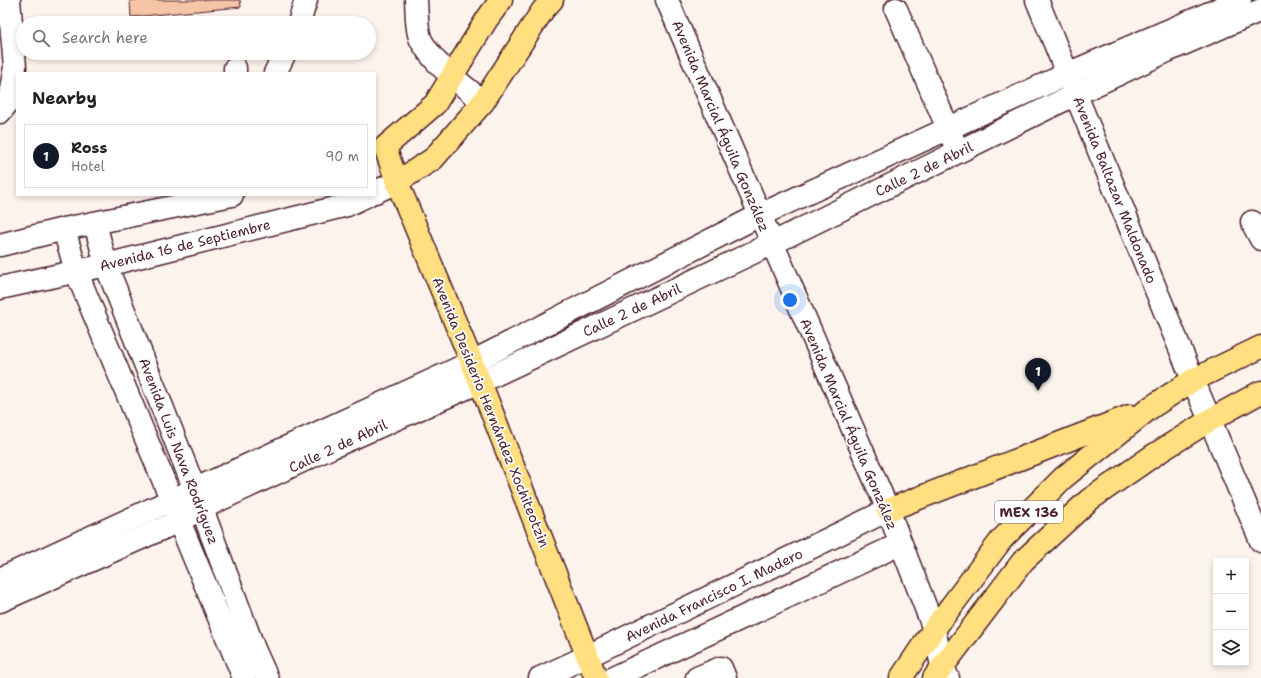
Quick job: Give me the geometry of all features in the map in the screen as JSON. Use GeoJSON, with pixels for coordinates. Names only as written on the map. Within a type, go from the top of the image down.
{"type":"FeatureCollection","features":[{"type":"Feature","properties":{"kind":"main road"},"geometry":{"type":"LineString","coordinates":[[380,149],[435,104],[487,18],[501,0]]}},
{"type":"Feature","properties":{"kind":"main road"},"geometry":{"type":"LineString","coordinates":[[397,182],[433,159],[483,102],[543,10],[552,0]]}},
{"type":"Feature","properties":{"kind":"main road","name":"Avenida Desiderio Hernández Xochiteotzin"},"geometry":{"type":"LineString","coordinates":[[380,149],[397,182],[472,362],[596,678]]}},
{"type":"Feature","properties":{"kind":"main road","name":"MEX 136"},"geometry":{"type":"LineString","coordinates":[[901,678],[934,628],[1002,539],[1063,478],[1150,408],[1193,380],[1261,347]]}},
{"type":"Feature","properties":{"kind":"main road","name":"MEX 136"},"geometry":{"type":"LineString","coordinates":[[941,674],[1023,561],[1084,505],[1154,455],[1210,420],[1261,392]]}},
{"type":"Feature","properties":{"kind":"main road"},"geometry":{"type":"LineString","coordinates":[[888,510],[1150,408]]}},
{"type":"Feature","properties":{"kind":"street"},"geometry":{"type":"LineString","coordinates":[[0,112],[9,100],[15,67],[9,0]]}},
{"type":"Feature","properties":{"kind":"street"},"geometry":{"type":"LineString","coordinates":[[301,16],[306,0]]}},
{"type":"Feature","properties":{"kind":"street"},"geometry":{"type":"LineString","coordinates":[[416,0],[417,18],[422,41],[438,63],[451,76],[483,102]]}},
{"type":"Feature","properties":{"kind":"street","name":"Avenida Marcial Águila González"},"geometry":{"type":"LineString","coordinates":[[667,0],[760,215],[771,244],[888,510],[934,628],[941,674]]}},
{"type":"Feature","properties":{"kind":"street","name":"Avenida Baltazar Maldonado"},"geometry":{"type":"LineString","coordinates":[[1037,0],[1210,420]]}},
{"type":"Feature","properties":{"kind":"street","name":"Calle 2 de Abril"},"geometry":{"type":"LineString","coordinates":[[0,579],[39,572],[176,511],[329,438],[472,362],[760,215],[949,128],[1067,74],[1163,43],[1245,7]]}},
{"type":"Feature","properties":{"kind":"street"},"geometry":{"type":"LineString","coordinates":[[896,9],[949,128],[957,152]]}},
{"type":"Feature","properties":{"kind":"street","name":"Calle 2 de Abril"},"geometry":{"type":"LineString","coordinates":[[329,438],[480,382],[630,311],[771,244],[1076,94],[1163,43]]}},
{"type":"Feature","properties":{"kind":"street"},"geometry":{"type":"LineString","coordinates":[[276,72],[282,60]]}},
{"type":"Feature","properties":{"kind":"street"},"geometry":{"type":"LineString","coordinates":[[376,192],[397,182]]}},
{"type":"Feature","properties":{"kind":"street"},"geometry":{"type":"LineString","coordinates":[[0,245],[64,229],[227,196]]}},
{"type":"Feature","properties":{"kind":"street","name":"Avenida 16 de Septiembre"},"geometry":{"type":"LineString","coordinates":[[0,288],[106,265],[347,205],[366,196]]}},
{"type":"Feature","properties":{"kind":"street","name":"Avenida Luis Nava Rodríguez"},"geometry":{"type":"LineString","coordinates":[[95,223],[106,265],[199,499],[245,654],[244,678]]}},
{"type":"Feature","properties":{"kind":"street","name":"Avenida Luis Nava Rodríguez"},"geometry":{"type":"LineString","coordinates":[[64,229],[76,271],[176,511],[245,654],[266,678]]}},
{"type":"Feature","properties":{"kind":"street"},"geometry":{"type":"LineString","coordinates":[[620,287],[630,311]]}},
{"type":"Feature","properties":{"kind":"street"},"geometry":{"type":"LineString","coordinates":[[1210,420],[1261,541]]}},
{"type":"Feature","properties":{"kind":"street","name":"Avenida Francisco I. Madero"},"geometry":{"type":"LineString","coordinates":[[540,678],[888,510]]}},
{"type":"Feature","properties":{"kind":"street"},"geometry":{"type":"LineString","coordinates":[[613,678],[900,544]]}},
{"type":"Feature","properties":{"kind":"street","name":"Calle 2 de Abril"},"geometry":{"type":"LineString","coordinates":[[0,601],[39,572]]}},
{"type":"Feature","properties":{"kind":"street"},"geometry":{"type":"LineString","coordinates":[[722,591],[736,621]]}},
{"type":"Feature","properties":{"kind":"street"},"geometry":{"type":"LineString","coordinates":[[697,678],[721,668],[725,678]]}},
{"type":"Feature","properties":{"kind":"building"},"geometry":{"type":"Polygon","coordinates":[[[130,0],[240,0],[241,7],[142,16],[131,16],[130,0]]]}},
{"type":"Feature","properties":{"kind":"place","name":"Ross"},"geometry":{"type":"Point","coordinates":[1038,391]}}]}
